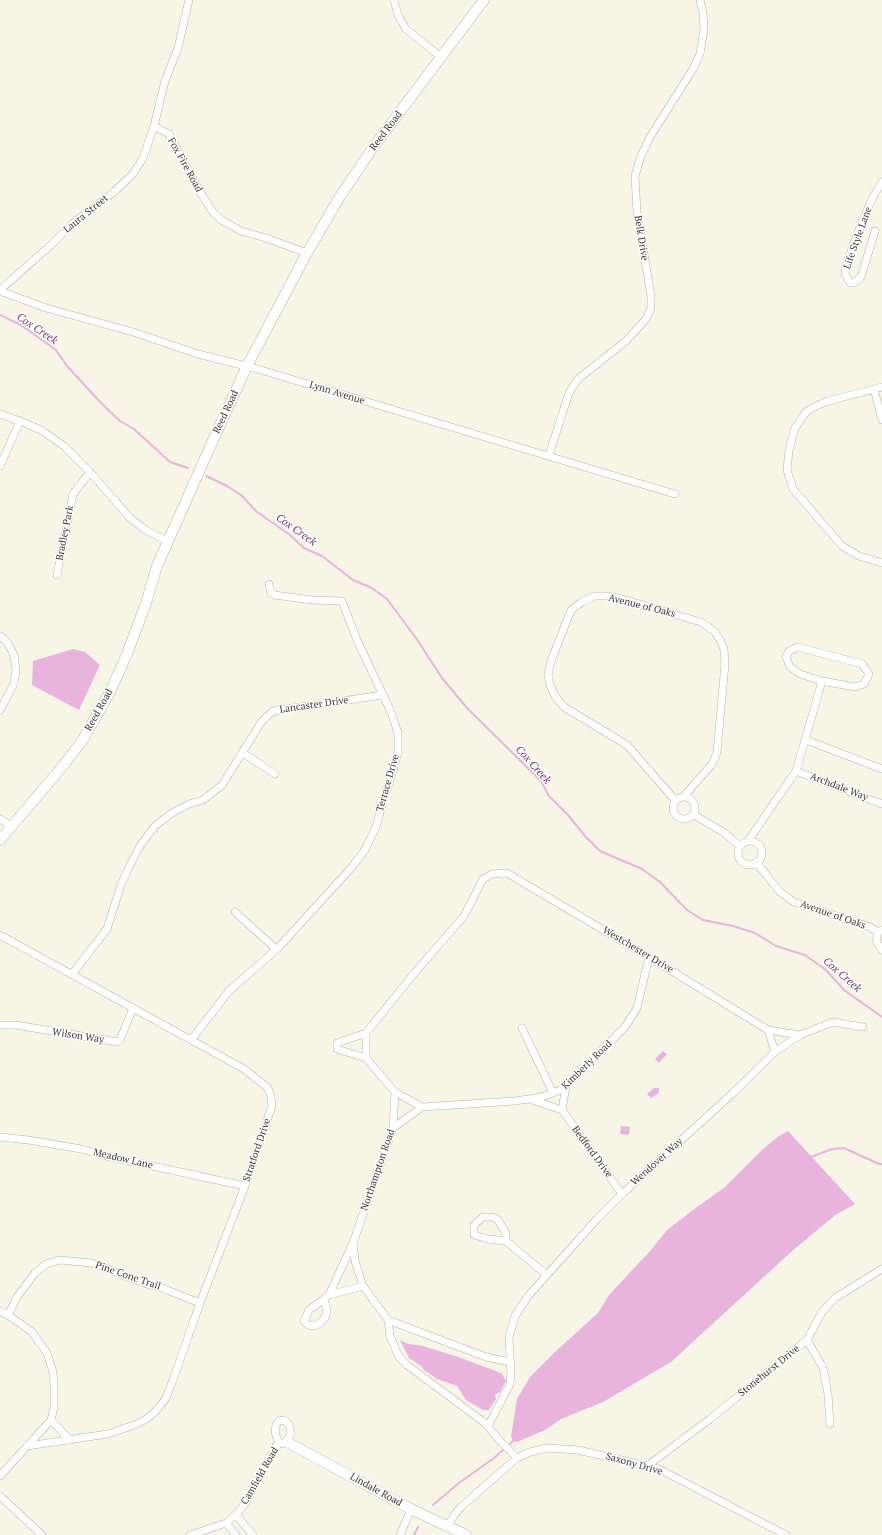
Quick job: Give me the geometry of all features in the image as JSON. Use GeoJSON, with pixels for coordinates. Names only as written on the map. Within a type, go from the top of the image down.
{"type":"FeatureCollection","features":[{"type":"Feature","properties":{"kind":"street"},"geometry":{"type":"LineString","coordinates":[[154,126],[165,81],[178,48],[189,0]]}},
{"type":"Feature","properties":{"kind":"street"},"geometry":{"type":"LineString","coordinates":[[394,0],[398,15],[406,29],[441,57]]}},
{"type":"Feature","properties":{"kind":"street","name":"Reed Road"},"geometry":{"type":"LineString","coordinates":[[0,840],[82,741],[110,692],[127,654],[146,603],[157,566],[168,541],[247,366],[306,253],[339,198],[372,148],[484,0]]}},
{"type":"Feature","properties":{"kind":"street","name":"Belk Drive"},"geometry":{"type":"LineString","coordinates":[[549,455],[569,393],[578,379],[626,341],[646,319],[651,308],[652,296],[637,213],[635,176],[641,156],[650,137],[694,69],[700,54],[704,29],[700,0]]}},
{"type":"Feature","properties":{"kind":"street","name":"Fox Fire Road"},"geometry":{"type":"LineString","coordinates":[[154,126],[169,134],[200,192],[213,212],[221,220],[241,232],[266,238],[306,253]]}},
{"type":"Feature","properties":{"kind":"street","name":"Laura Street"},"geometry":{"type":"LineString","coordinates":[[0,290],[51,245],[73,223],[114,192],[133,174],[143,158],[154,126]]}},
{"type":"Feature","properties":{"kind":"street","name":"Life Style Lane"},"geometry":{"type":"LineString","coordinates":[[875,231],[861,277],[854,283],[850,283],[845,274],[846,265],[873,197],[882,182]]}},
{"type":"Feature","properties":{"kind":"street","name":"Lynn Avenue"},"geometry":{"type":"LineString","coordinates":[[0,290],[46,308],[133,332],[198,354],[247,366],[549,455],[675,494]]}},
{"type":"Feature","properties":{"kind":"street"},"geometry":{"type":"LineString","coordinates":[[882,420],[878,388],[828,400],[816,406],[806,412],[794,428],[787,470],[793,488],[842,546],[859,556],[882,563]]}},
{"type":"Feature","properties":{"kind":"street"},"geometry":{"type":"LineString","coordinates":[[0,414],[20,421],[53,437],[90,472],[130,518],[147,531],[168,541]]}},
{"type":"Feature","properties":{"kind":"street"},"geometry":{"type":"LineString","coordinates":[[0,466],[20,421]]}},
{"type":"Feature","properties":{"kind":"street","name":"Bradley Park"},"geometry":{"type":"LineString","coordinates":[[57,575],[73,494],[90,472]]}},
{"type":"Feature","properties":{"kind":"street","name":"Terrace Drive"},"geometry":{"type":"LineString","coordinates":[[190,1040],[229,991],[276,949],[352,868],[365,850],[372,837],[398,752],[398,733],[391,712],[357,640],[342,601],[312,600],[274,595],[271,593],[269,584]]}},
{"type":"Feature","properties":{"kind":"street","name":"Avenue of Oaks"},"geometry":{"type":"LineString","coordinates":[[674,800],[627,745],[564,707],[555,696],[550,685],[548,675],[551,661],[571,610],[594,596],[607,596],[622,599],[701,622],[714,631],[724,649],[726,664],[717,752],[713,764],[684,796]]}},
{"type":"Feature","properties":{"kind":"street"},"geometry":{"type":"LineString","coordinates":[[0,636],[7,642],[14,655],[16,670],[14,684],[0,710]]}},
{"type":"Feature","properties":{"kind":"street"},"geometry":{"type":"LineString","coordinates":[[798,647],[862,664],[869,674],[864,684],[855,687],[822,681],[800,674],[790,667],[786,657],[789,651],[798,647]]}},
{"type":"Feature","properties":{"kind":"street"},"geometry":{"type":"LineString","coordinates":[[748,841],[757,843],[762,850],[760,860],[750,865],[743,863],[738,855],[740,846],[748,841],[796,771],[822,681]]}},
{"type":"Feature","properties":{"kind":"street","name":"Lancaster Drive"},"geometry":{"type":"LineString","coordinates":[[72,974],[102,938],[107,929],[121,885],[129,867],[140,846],[155,826],[172,813],[189,804],[203,800],[222,785],[262,721],[273,711],[383,694]]}},
{"type":"Feature","properties":{"kind":"street"},"geometry":{"type":"LineString","coordinates":[[806,740],[882,769]]}},
{"type":"Feature","properties":{"kind":"street"},"geometry":{"type":"LineString","coordinates":[[243,753],[275,774]]}},
{"type":"Feature","properties":{"kind":"street","name":"Archdale Way"},"geometry":{"type":"LineString","coordinates":[[796,771],[882,804]]}},
{"type":"Feature","properties":{"kind":"street"},"geometry":{"type":"LineString","coordinates":[[684,796],[694,802],[696,806],[694,815],[686,820],[677,818],[672,811],[674,800],[684,796]]}},
{"type":"Feature","properties":{"kind":"street"},"geometry":{"type":"LineString","coordinates":[[694,815],[723,832],[740,846]]}},
{"type":"Feature","properties":{"kind":"street"},"geometry":{"type":"LineString","coordinates":[[0,819],[12,827]]}},
{"type":"Feature","properties":{"kind":"street","name":"Avenue of Oaks"},"geometry":{"type":"LineString","coordinates":[[756,862],[780,892],[794,902],[880,931]]}},
{"type":"Feature","properties":{"kind":"street","name":"Westchester Drive"},"geometry":{"type":"LineString","coordinates":[[366,1033],[412,976],[464,916],[484,879],[492,874],[507,873],[649,956],[768,1030]]}},
{"type":"Feature","properties":{"kind":"street"},"geometry":{"type":"LineString","coordinates":[[235,912],[276,949]]}},
{"type":"Feature","properties":{"kind":"street"},"geometry":{"type":"LineString","coordinates":[[880,931],[876,941],[882,950]]}},
{"type":"Feature","properties":{"kind":"street","name":"Stratford Drive"},"geometry":{"type":"LineString","coordinates":[[0,935],[244,1069],[268,1088],[272,1106],[245,1186],[200,1303],[166,1398],[157,1410],[148,1418],[137,1424],[117,1431],[28,1446]]}},
{"type":"Feature","properties":{"kind":"street","name":"Kimberly Road"},"geometry":{"type":"LineString","coordinates":[[422,1107],[515,1101],[542,1097],[563,1089],[625,1027],[637,1008],[649,956]]}},
{"type":"Feature","properties":{"kind":"street","name":"Wilson Way"},"geometry":{"type":"LineString","coordinates":[[0,1025],[16,1025],[118,1042],[133,1008]]}},
{"type":"Feature","properties":{"kind":"street","name":"Wendover Way"},"geometry":{"type":"LineString","coordinates":[[510,1362],[509,1337],[515,1316],[529,1295],[622,1194],[733,1093],[775,1052],[800,1035],[833,1022],[863,1027]]}},
{"type":"Feature","properties":{"kind":"street"},"geometry":{"type":"LineString","coordinates":[[522,1028],[553,1093]]}},
{"type":"Feature","properties":{"kind":"street"},"geometry":{"type":"LineString","coordinates":[[775,1052],[768,1030],[800,1035]]}},
{"type":"Feature","properties":{"kind":"street"},"geometry":{"type":"LineString","coordinates":[[366,1058],[366,1033],[336,1043],[336,1049],[366,1058],[394,1092],[422,1107],[393,1128]]}},
{"type":"Feature","properties":{"kind":"street"},"geometry":{"type":"LineString","coordinates":[[530,1099],[562,1110],[566,1086]]}},
{"type":"Feature","properties":{"kind":"street","name":"Northampton Road"},"geometry":{"type":"LineString","coordinates":[[363,1286],[327,1297],[353,1243],[393,1128],[394,1092]]}},
{"type":"Feature","properties":{"kind":"street","name":"Bedford Drive"},"geometry":{"type":"LineString","coordinates":[[562,1110],[622,1194]]}},
{"type":"Feature","properties":{"kind":"street","name":"Meadow Lane"},"geometry":{"type":"LineString","coordinates":[[0,1137],[81,1149],[106,1156],[245,1186]]}},
{"type":"Feature","properties":{"kind":"street"},"geometry":{"type":"LineString","coordinates":[[506,1241],[506,1233],[498,1219],[483,1217],[474,1225],[474,1235],[488,1239],[506,1241],[547,1275]]}},
{"type":"Feature","properties":{"kind":"street","name":"Northampton Road"},"geometry":{"type":"LineString","coordinates":[[353,1243],[355,1261],[363,1286],[388,1320],[390,1336],[399,1357],[407,1365],[488,1426],[514,1455]]}},
{"type":"Feature","properties":{"kind":"street","name":"Pine Cone Trail"},"geometry":{"type":"LineString","coordinates":[[8,1315],[17,1297],[35,1273],[46,1264],[60,1260],[91,1263],[200,1303]]}},
{"type":"Feature","properties":{"kind":"street","name":"Stonehurst Drive"},"geometry":{"type":"LineString","coordinates":[[647,1466],[710,1419],[807,1340],[822,1312],[835,1298],[882,1269]]}},
{"type":"Feature","properties":{"kind":"street"},"geometry":{"type":"LineString","coordinates":[[0,1311],[32,1332],[47,1353],[53,1372],[54,1386],[54,1407],[51,1420],[0,1476]]}},
{"type":"Feature","properties":{"kind":"street"},"geometry":{"type":"LineString","coordinates":[[388,1320],[486,1357],[510,1362],[510,1384],[488,1426]]}},
{"type":"Feature","properties":{"kind":"street"},"geometry":{"type":"LineString","coordinates":[[807,1340],[823,1368],[828,1394],[830,1424]]}},
{"type":"Feature","properties":{"kind":"street"},"geometry":{"type":"LineString","coordinates":[[51,1420],[70,1440]]}},
{"type":"Feature","properties":{"kind":"street","name":"Lindale Road"},"geometry":{"type":"LineString","coordinates":[[283,1443],[410,1509],[466,1535]]}},
{"type":"Feature","properties":{"kind":"street","name":"Camfield Road"},"geometry":{"type":"LineString","coordinates":[[190,1535],[226,1523],[236,1515],[246,1502],[283,1443]]}},
{"type":"Feature","properties":{"kind":"street","name":"Saxony Drive"},"geometry":{"type":"LineString","coordinates":[[514,1455],[547,1448],[578,1450],[659,1469],[786,1535]]}},
{"type":"Feature","properties":{"kind":"street"},"geometry":{"type":"LineString","coordinates":[[447,1527],[462,1506],[514,1455]]}},
{"type":"Feature","properties":{"kind":"street"},"geometry":{"type":"LineString","coordinates":[[0,1496],[42,1535]]}},
{"type":"Feature","properties":{"kind":"street"},"geometry":{"type":"LineString","coordinates":[[400,1535],[410,1509]]}},
{"type":"Feature","properties":{"kind":"street","name":"Camfield Road"},"geometry":{"type":"LineString","coordinates":[[236,1515],[253,1535]]}},
{"type":"Feature","properties":{"kind":"street"},"geometry":{"type":"LineString","coordinates":[[226,1523],[236,1535]]}},
{"type":"Feature","properties":{"kind":"shaded area"},"geometry":{"type":"Polygon","coordinates":[[[73,649],[85,652],[100,665],[79,710],[32,685],[33,661],[73,649]]]}},
{"type":"Feature","properties":{"kind":"shaded area"},"geometry":{"type":"Polygon","coordinates":[[[663,1051],[667,1054],[659,1063],[655,1059],[663,1051]]]}},
{"type":"Feature","properties":{"kind":"shaded area"},"geometry":{"type":"Polygon","coordinates":[[[654,1088],[659,1088],[659,1093],[651,1098],[647,1094],[654,1088]]]}},
{"type":"Feature","properties":{"kind":"shaded area"},"geometry":{"type":"Polygon","coordinates":[[[621,1126],[630,1127],[629,1135],[620,1134],[621,1126]]]}},
{"type":"Feature","properties":{"kind":"shaded area"},"geometry":{"type":"Polygon","coordinates":[[[788,1131],[855,1204],[834,1216],[791,1252],[671,1362],[603,1402],[561,1419],[545,1430],[517,1442],[513,1441],[511,1436],[517,1399],[530,1377],[598,1313],[609,1295],[651,1250],[667,1230],[724,1188],[763,1149],[779,1136],[788,1131]]]}},
{"type":"Feature","properties":{"kind":"shaded area"},"geometry":{"type":"Polygon","coordinates":[[[400,1340],[408,1344],[423,1346],[458,1357],[496,1371],[502,1374],[506,1381],[500,1392],[495,1395],[496,1399],[489,1410],[483,1410],[466,1400],[457,1386],[437,1379],[409,1358],[400,1340]]]}},
{"type":"Feature","properties":{"kind":"waterway","name":"Cox Creek"},"geometry":{"type":"LineString","coordinates":[[0,315],[21,325],[56,350],[67,366],[120,421],[134,429],[170,462],[188,468]]}},
{"type":"Feature","properties":{"kind":"waterway","name":"Cox Creek"},"geometry":{"type":"LineString","coordinates":[[206,476],[227,486],[241,495],[256,511],[290,535],[304,548],[322,556],[353,580],[372,588],[387,599],[416,638],[442,678],[467,708],[541,781],[549,796],[600,851],[642,869],[660,882],[687,910],[703,920],[733,926],[755,933],[776,946],[805,955],[826,970],[844,990],[882,1017]]}},
{"type":"Feature","properties":{"kind":"waterway"},"geometry":{"type":"LineString","coordinates":[[811,1157],[832,1149],[844,1148],[882,1164]]}},
{"type":"Feature","properties":{"kind":"waterway"},"geometry":{"type":"LineString","coordinates":[[508,1446],[513,1441]]}},
{"type":"Feature","properties":{"kind":"waterway"},"geometry":{"type":"LineString","coordinates":[[433,1505],[504,1449]]}},
{"type":"Feature","properties":{"kind":"waterway"},"geometry":{"type":"LineString","coordinates":[[414,1535],[418,1527]]}}]}
